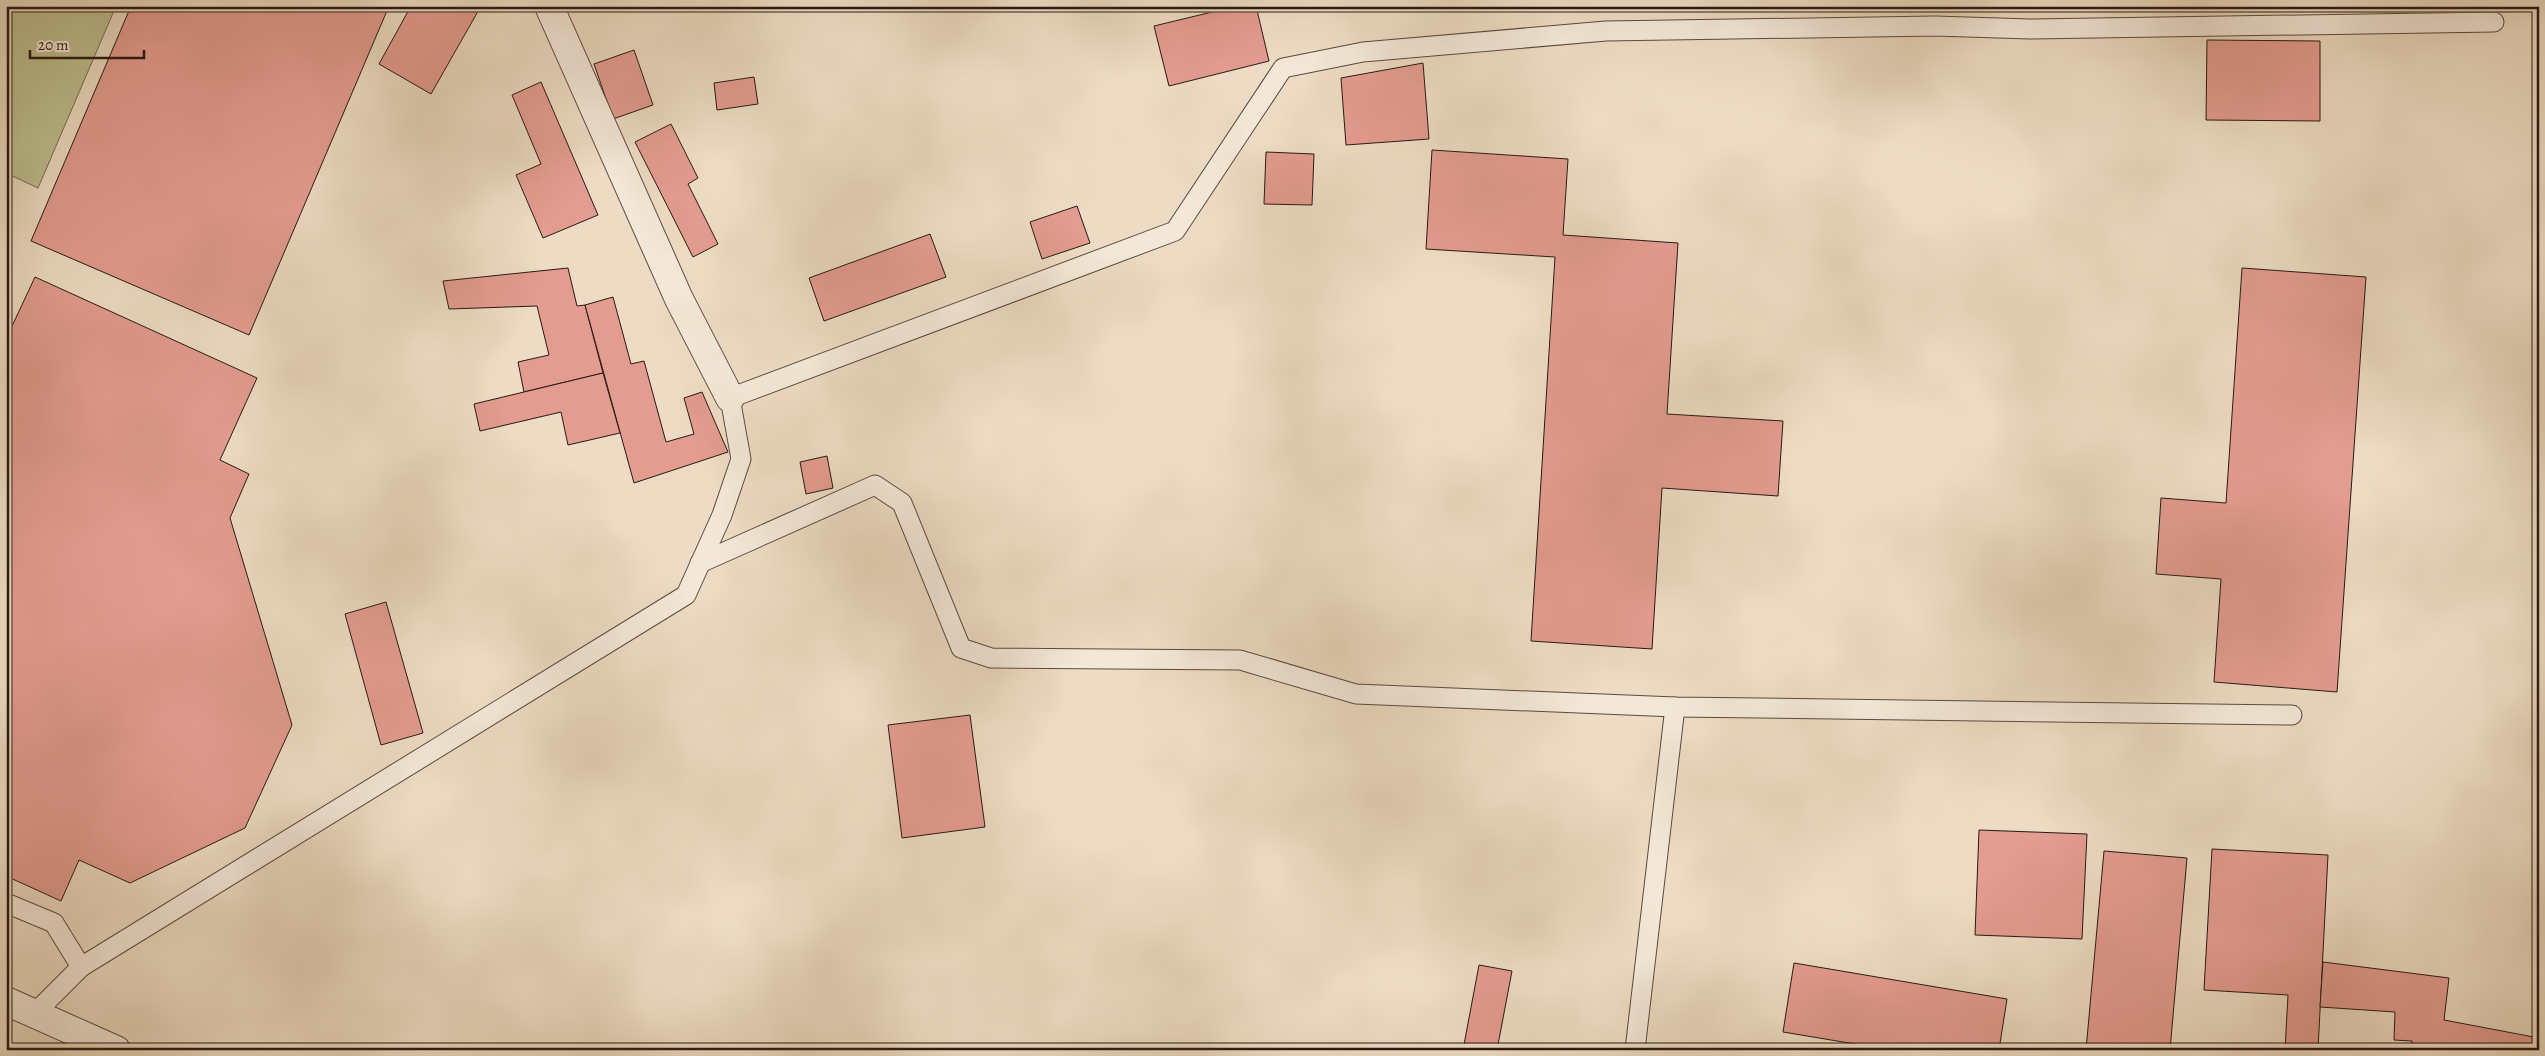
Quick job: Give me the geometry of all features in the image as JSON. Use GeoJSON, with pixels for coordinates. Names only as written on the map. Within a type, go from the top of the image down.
{"type":"FeatureCollection","features":[{"type":"Feature","properties":{"kind":"street"},"geometry":{"type":"LineString","coordinates":[[549,6],[679,299],[730,398]]}},
{"type":"Feature","properties":{"kind":"street"},"geometry":{"type":"LineString","coordinates":[[6,1001],[116,1050]]}},
{"type":"Feature","properties":{"kind":"lane"},"geometry":{"type":"LineString","coordinates":[[34,1014],[82,968],[686,595],[722,516],[741,459],[730,398],[1175,231],[1283,68],[1363,52],[1606,31],[1935,26],[2030,29],[2494,22]]}},
{"type":"Feature","properties":{"kind":"lane"},"geometry":{"type":"LineString","coordinates":[[700,563],[875,486],[902,503],[961,648],[991,658],[1240,660],[1356,694],[1675,707],[2292,716]]}},
{"type":"Feature","properties":{"kind":"lane"},"geometry":{"type":"LineString","coordinates":[[1635,1050],[1675,707]]}},
{"type":"Feature","properties":{"kind":"lane"},"geometry":{"type":"LineString","coordinates":[[6,903],[54,923],[82,968]]}},
{"type":"Feature","properties":{"kind":"green space"},"geometry":{"type":"Polygon","coordinates":[[[6,6],[116,6],[38,188],[6,173],[6,6]]]}},
{"type":"Feature","properties":{"kind":"building"},"geometry":{"type":"Polygon","coordinates":[[[131,6],[389,6],[249,335],[31,241],[131,6]]]}},
{"type":"Feature","properties":{"kind":"building"},"geometry":{"type":"Polygon","coordinates":[[[411,6],[481,6],[431,94],[379,64],[411,6]]]}},
{"type":"Feature","properties":{"kind":"building"},"geometry":{"type":"Polygon","coordinates":[[[1237,6],[1256,6],[1269,61],[1169,86],[1154,26],[1237,6]]]}},
{"type":"Feature","properties":{"kind":"building"},"geometry":{"type":"Polygon","coordinates":[[[2207,40],[2320,41],[2320,121],[2206,120],[2207,40]]]}},
{"type":"Feature","properties":{"kind":"building"},"geometry":{"type":"Polygon","coordinates":[[[634,50],[653,105],[613,119],[594,64],[634,50]]]}},
{"type":"Feature","properties":{"kind":"building"},"geometry":{"type":"Polygon","coordinates":[[[1423,63],[1429,139],[1346,145],[1341,78],[1423,63]]]}},
{"type":"Feature","properties":{"kind":"building"},"geometry":{"type":"Polygon","coordinates":[[[754,77],[758,104],[717,110],[714,83],[754,77]]]}},
{"type":"Feature","properties":{"kind":"building"},"geometry":{"type":"Polygon","coordinates":[[[541,82],[598,215],[543,238],[516,175],[541,164],[512,95],[541,82]]]}},
{"type":"Feature","properties":{"kind":"building"},"geometry":{"type":"Polygon","coordinates":[[[671,124],[698,178],[688,184],[718,244],[693,257],[635,142],[671,124]]]}},
{"type":"Feature","properties":{"kind":"building"},"geometry":{"type":"Polygon","coordinates":[[[1432,150],[1568,159],[1563,235],[1678,243],[1667,414],[1783,421],[1778,496],[1662,488],[1652,649],[1531,641],[1555,257],[1426,249],[1432,150]]]}},
{"type":"Feature","properties":{"kind":"building"},"geometry":{"type":"Polygon","coordinates":[[[1266,152],[1314,154],[1312,205],[1264,204],[1266,152]]]}},
{"type":"Feature","properties":{"kind":"building"},"geometry":{"type":"Polygon","coordinates":[[[1077,206],[1090,243],[1042,259],[1030,222],[1077,206]]]}},
{"type":"Feature","properties":{"kind":"building"},"geometry":{"type":"Polygon","coordinates":[[[6,223],[12,226],[6,238],[6,223]]]}},
{"type":"Feature","properties":{"kind":"building"},"geometry":{"type":"Polygon","coordinates":[[[930,234],[946,277],[824,321],[809,278],[930,234]]]}},
{"type":"Feature","properties":{"kind":"building"},"geometry":{"type":"Polygon","coordinates":[[[568,268],[577,306],[585,305],[603,373],[524,392],[518,362],[549,355],[537,306],[449,309],[443,281],[568,268]]]}},
{"type":"Feature","properties":{"kind":"building"},"geometry":{"type":"Polygon","coordinates":[[[2242,268],[2366,277],[2337,692],[2214,682],[2221,579],[2156,574],[2161,498],[2226,503],[2242,268]]]}},
{"type":"Feature","properties":{"kind":"building"},"geometry":{"type":"Polygon","coordinates":[[[35,277],[257,378],[220,460],[249,474],[230,518],[292,725],[245,828],[130,883],[79,860],[61,901],[6,876],[6,339],[35,277]]]}},
{"type":"Feature","properties":{"kind":"building"},"geometry":{"type":"Polygon","coordinates":[[[613,297],[631,364],[644,361],[666,442],[694,434],[684,398],[702,392],[728,452],[634,483],[585,305],[613,297]]]}},
{"type":"Feature","properties":{"kind":"building"},"geometry":{"type":"Polygon","coordinates":[[[603,373],[620,433],[568,445],[561,412],[480,431],[474,404],[603,373]]]}},
{"type":"Feature","properties":{"kind":"building"},"geometry":{"type":"Polygon","coordinates":[[[827,456],[833,488],[806,494],[800,462],[827,456]]]}},
{"type":"Feature","properties":{"kind":"building"},"geometry":{"type":"Polygon","coordinates":[[[386,602],[423,733],[381,745],[345,614],[386,602]]]}},
{"type":"Feature","properties":{"kind":"building"},"geometry":{"type":"Polygon","coordinates":[[[970,715],[985,827],[902,838],[888,725],[970,715]]]}},
{"type":"Feature","properties":{"kind":"building"},"geometry":{"type":"Polygon","coordinates":[[[1979,830],[2087,834],[2082,939],[1975,935],[1979,830]]]}},
{"type":"Feature","properties":{"kind":"building"},"geometry":{"type":"Polygon","coordinates":[[[2212,849],[2328,855],[2318,1050],[2285,1050],[2288,995],[2204,990],[2212,849]]]}},
{"type":"Feature","properties":{"kind":"building"},"geometry":{"type":"Polygon","coordinates":[[[2104,851],[2187,858],[2170,1050],[2086,1050],[2104,851]]]}},
{"type":"Feature","properties":{"kind":"building"},"geometry":{"type":"Polygon","coordinates":[[[2323,962],[2449,978],[2444,1020],[2539,1038],[2539,1050],[2411,1050],[2412,1041],[2394,1040],[2395,1012],[2320,1007],[2323,962]]]}},
{"type":"Feature","properties":{"kind":"building"},"geometry":{"type":"Polygon","coordinates":[[[1794,963],[2007,999],[1999,1050],[1891,1050],[1783,1032],[1794,963]]]}},
{"type":"Feature","properties":{"kind":"building"},"geometry":{"type":"Polygon","coordinates":[[[1479,965],[1512,971],[1497,1050],[1463,1050],[1479,965]]]}}]}
